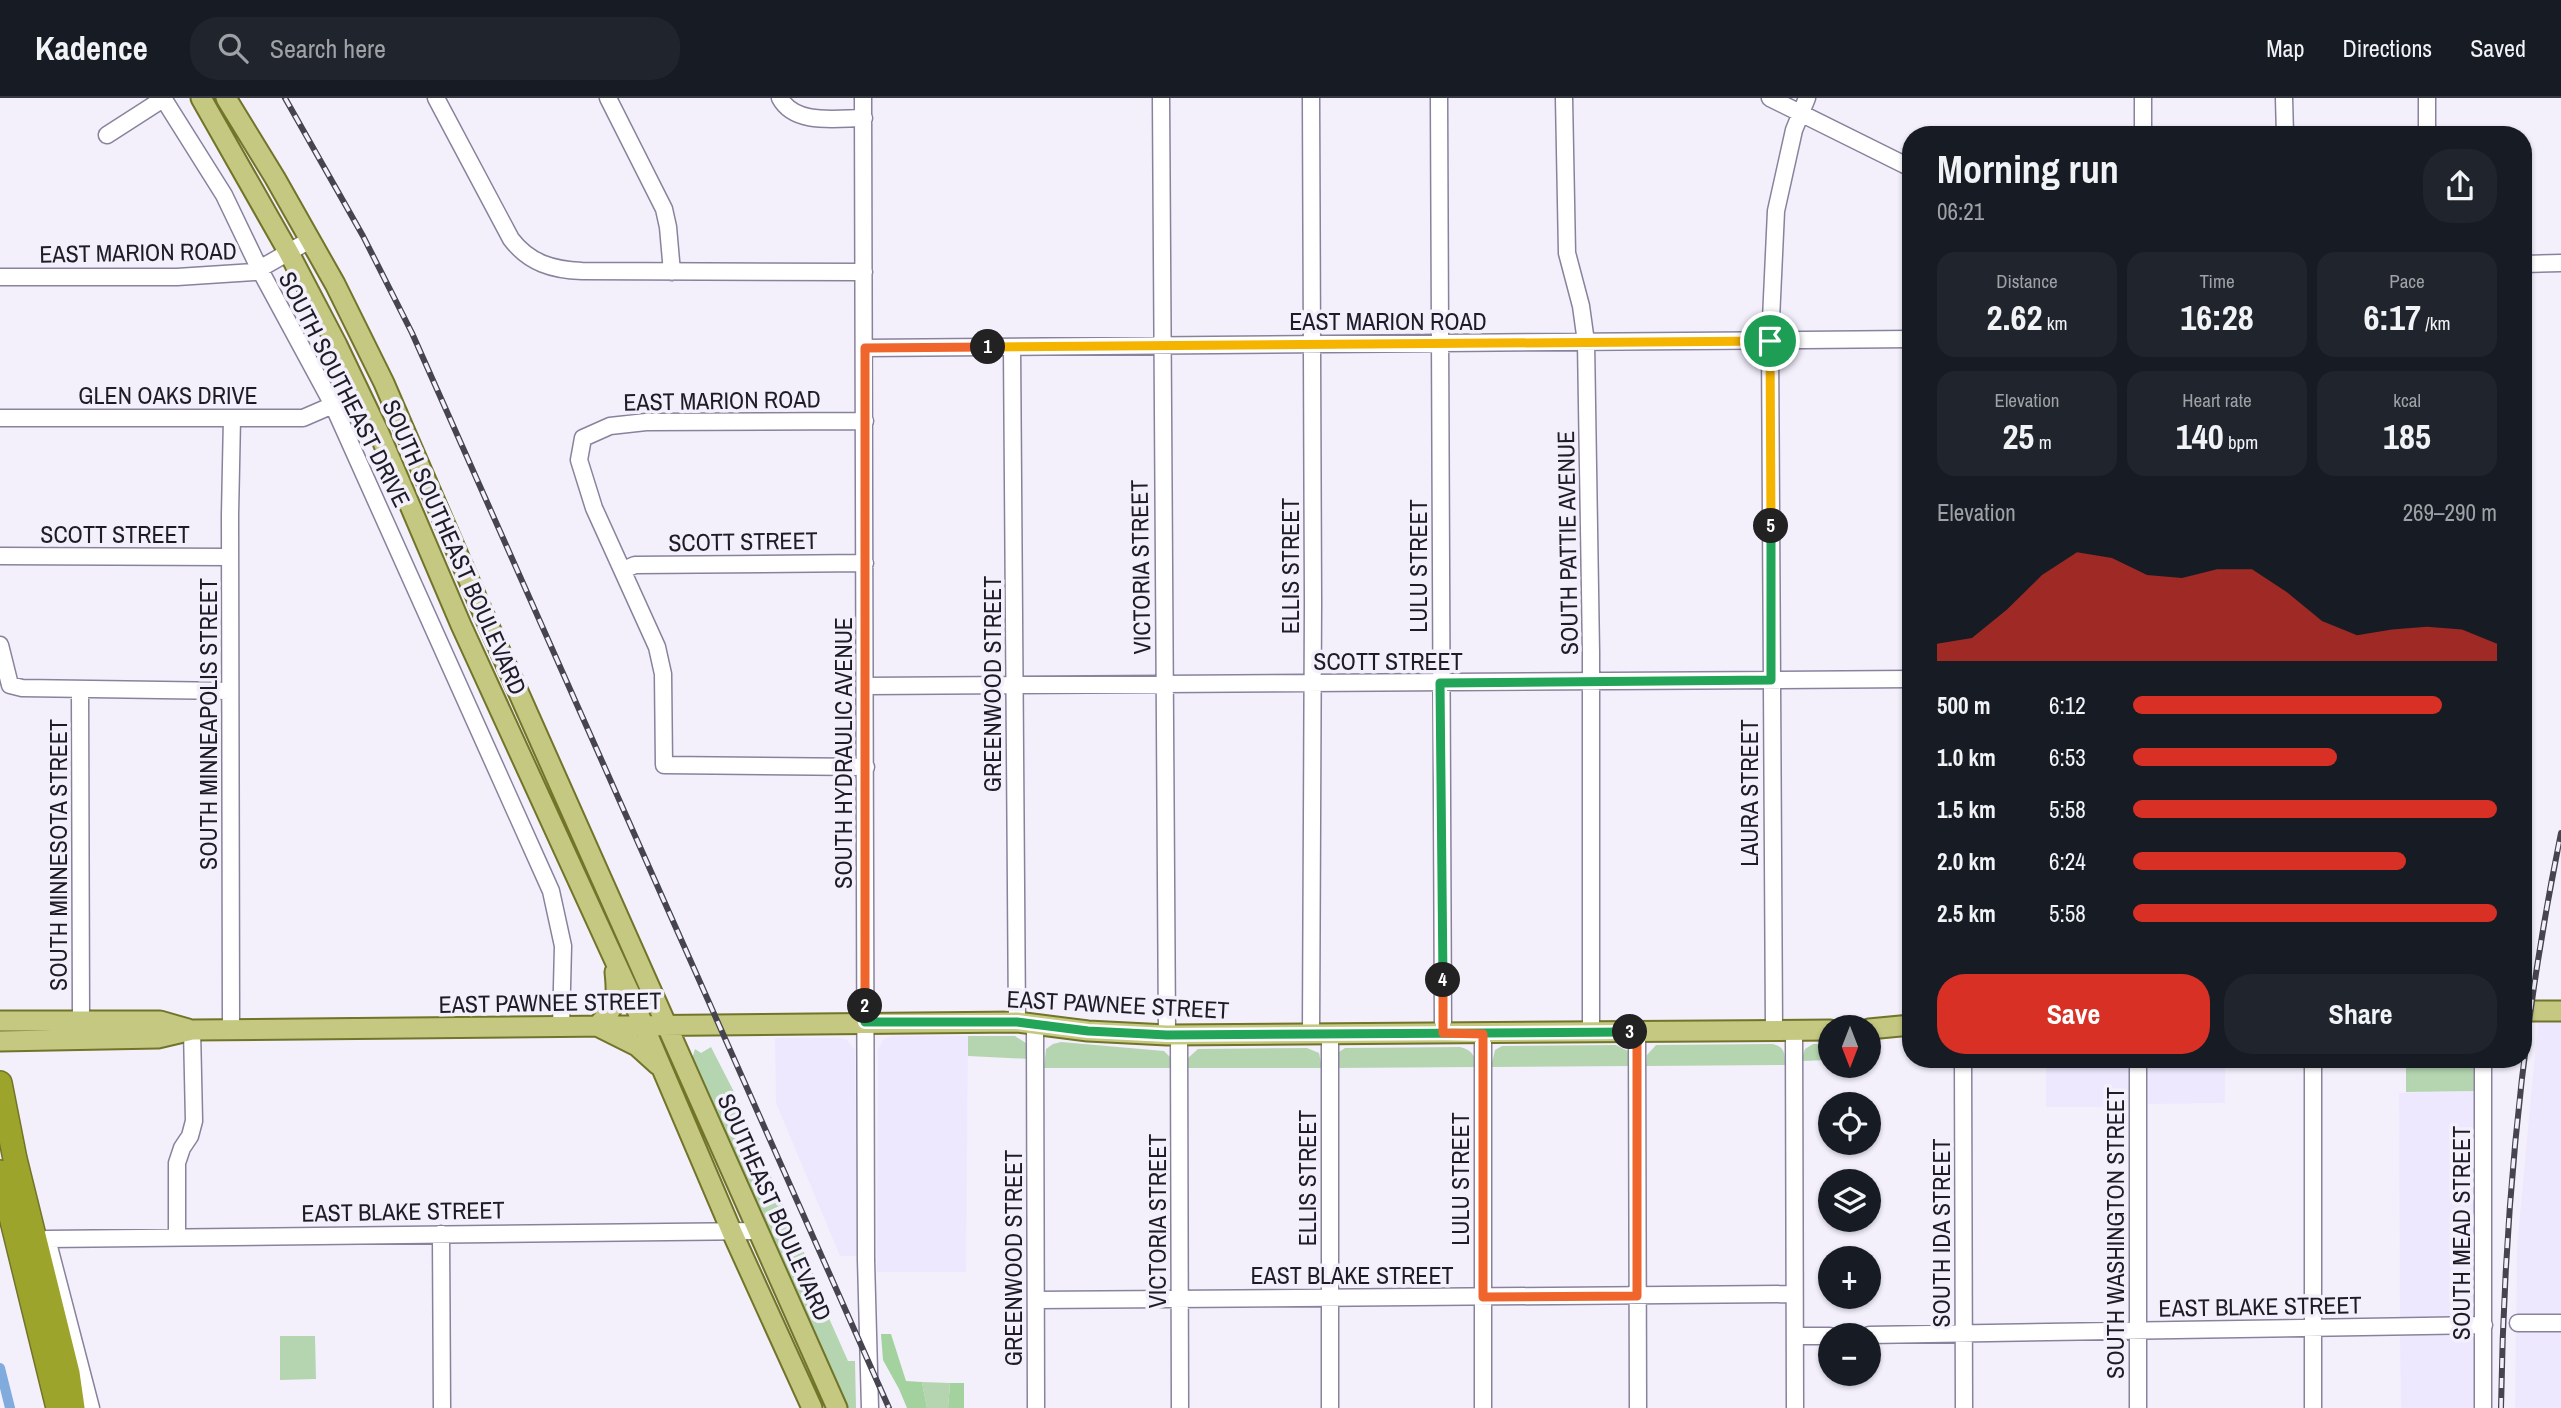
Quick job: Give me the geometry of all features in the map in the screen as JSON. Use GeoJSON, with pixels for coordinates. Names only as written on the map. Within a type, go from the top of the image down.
{"type":"FeatureCollection","features":[{"type":"Feature","properties":{"kind":"highway"},"geometry":{"type":"LineString","coordinates":[[0,1083],[15,1159],[68,1373],[73,1408]]}},
{"type":"Feature","properties":{"kind":"highway"},"geometry":{"type":"LineString","coordinates":[[0,1172],[58,1408]]}},
{"type":"Feature","properties":{"kind":"main road","name":"SOUTH SOUTHEAST BOULEVARD"},"geometry":{"type":"LineString","coordinates":[[201,98],[289,253],[337,345],[379,433],[461,625],[644,1026]]}},
{"type":"Feature","properties":{"kind":"main road","name":"SOUTH SOUTHEAST BOULEVARD"},"geometry":{"type":"LineString","coordinates":[[226,98],[310,240],[384,383],[668,1026]]}},
{"type":"Feature","properties":{"kind":"main road"},"geometry":{"type":"LineString","coordinates":[[613,957],[616,1006],[597,1026],[637,1046],[663,1070]]}},
{"type":"Feature","properties":{"kind":"main road"},"geometry":{"type":"LineString","coordinates":[[2532,1011],[2561,1011]]}},
{"type":"Feature","properties":{"kind":"main road","name":"EAST PAWNEE STREET"},"geometry":{"type":"LineString","coordinates":[[0,1021],[160,1021],[192,1030]]}},
{"type":"Feature","properties":{"kind":"main road","name":"EAST PAWNEE STREET"},"geometry":{"type":"LineString","coordinates":[[0,1041],[158,1038],[192,1030],[865,1022],[1026,1023],[1088,1031],[1173,1035],[1818,1030]]}},
{"type":"Feature","properties":{"kind":"main road","name":"SOUTHEAST BOULEVARD"},"geometry":{"type":"LineString","coordinates":[[644,1026],[731,1230],[812,1408]]}},
{"type":"Feature","properties":{"kind":"main road","name":"SOUTHEAST BOULEVARD"},"geometry":{"type":"LineString","coordinates":[[668,1026],[837,1408]]}},
{"type":"Feature","properties":{"kind":"main road"},"geometry":{"type":"LineString","coordinates":[[1881,1028],[1902,1026]]}},
{"type":"Feature","properties":{"kind":"street"},"geometry":{"type":"LineString","coordinates":[[437,98],[511,239],[526,256],[543,265],[565,271],[864,272]]}},
{"type":"Feature","properties":{"kind":"street"},"geometry":{"type":"LineString","coordinates":[[608,98],[664,209],[672,272]]}},
{"type":"Feature","properties":{"kind":"street"},"geometry":{"type":"LineString","coordinates":[[780,98],[794,111],[814,118],[864,118]]}},
{"type":"Feature","properties":{"kind":"street","name":"SOUTH HYDRAULIC AVENUE"},"geometry":{"type":"LineString","coordinates":[[863,98],[866,1260],[870,1408]]}},
{"type":"Feature","properties":{"kind":"street","name":"VICTORIA STREET"},"geometry":{"type":"LineString","coordinates":[[1161,98],[1164,685],[1181,1299],[1180,1408]]}},
{"type":"Feature","properties":{"kind":"street","name":"ELLIS STREET"},"geometry":{"type":"LineString","coordinates":[[1311,98],[1313,684],[1330,1408]]}},
{"type":"Feature","properties":{"kind":"street","name":"LULU STREET"},"geometry":{"type":"LineString","coordinates":[[1439,98],[1443,1033]]}},
{"type":"Feature","properties":{"kind":"street","name":"SOUTH PATTIE AVENUE"},"geometry":{"type":"LineString","coordinates":[[1564,98],[1567,253],[1581,306],[1586,342],[1591,681],[1591,1032]]}},
{"type":"Feature","properties":{"kind":"street"},"geometry":{"type":"LineString","coordinates":[[1770,98],[1804,106],[1902,163]]}},
{"type":"Feature","properties":{"kind":"street"},"geometry":{"type":"LineString","coordinates":[[2143,98],[2143,126]]}},
{"type":"Feature","properties":{"kind":"street"},"geometry":{"type":"LineString","coordinates":[[2284,98],[2285,126]]}},
{"type":"Feature","properties":{"kind":"street"},"geometry":{"type":"LineString","coordinates":[[2427,98],[2427,126]]}},
{"type":"Feature","properties":{"kind":"street"},"geometry":{"type":"LineString","coordinates":[[107,135],[163,99]]}},
{"type":"Feature","properties":{"kind":"street","name":"SOUTH SOUTHEAST DRIVE"},"geometry":{"type":"LineString","coordinates":[[163,99],[224,195],[260,270],[332,405],[551,891],[563,946],[561,1027]]}},
{"type":"Feature","properties":{"kind":"street","name":"LAURA STREET"},"geometry":{"type":"LineString","coordinates":[[1795,1408],[1794,1294],[1771,680],[1770,341],[1776,211],[1794,130],[1804,106]]}},
{"type":"Feature","properties":{"kind":"street","name":"EAST MARION ROAD"},"geometry":{"type":"LineString","coordinates":[[0,276],[177,277],[254,272],[310,240]]}},
{"type":"Feature","properties":{"kind":"street"},"geometry":{"type":"LineString","coordinates":[[2532,264],[2561,263]]}},
{"type":"Feature","properties":{"kind":"street","name":"EAST MARION ROAD"},"geometry":{"type":"LineString","coordinates":[[865,348],[1902,340]]}},
{"type":"Feature","properties":{"kind":"street","name":"GREENWOOD STREET"},"geometry":{"type":"LineString","coordinates":[[1012,347],[1014,686],[1036,1300],[1036,1408]]}},
{"type":"Feature","properties":{"kind":"street","name":"GLEN OAKS DRIVE"},"geometry":{"type":"LineString","coordinates":[[0,418],[303,418],[332,405]]}},
{"type":"Feature","properties":{"kind":"street","name":"SOUTH MINNEAPOLIS STREET"},"geometry":{"type":"LineString","coordinates":[[232,418],[232,1030]]}},
{"type":"Feature","properties":{"kind":"street","name":"EAST MARION ROAD"},"geometry":{"type":"LineString","coordinates":[[623,570],[594,508],[579,460],[583,438],[610,426],[646,422],[865,421]]}},
{"type":"Feature","properties":{"kind":"street","name":"SCOTT STREET"},"geometry":{"type":"LineString","coordinates":[[0,556],[230,557]]}},
{"type":"Feature","properties":{"kind":"street","name":"SCOTT STREET"},"geometry":{"type":"LineString","coordinates":[[623,570],[635,565],[865,563]]}},
{"type":"Feature","properties":{"kind":"street"},"geometry":{"type":"LineString","coordinates":[[623,570],[657,647],[663,674],[664,765],[866,767]]}},
{"type":"Feature","properties":{"kind":"street"},"geometry":{"type":"LineString","coordinates":[[0,645],[10,685],[22,688],[230,691]]}},
{"type":"Feature","properties":{"kind":"street","name":"SCOTT STREET"},"geometry":{"type":"LineString","coordinates":[[866,686],[1902,678]]}},
{"type":"Feature","properties":{"kind":"street","name":"SOUTH MINNESOTA STREET"},"geometry":{"type":"LineString","coordinates":[[80,689],[80,1021]]}},
{"type":"Feature","properties":{"kind":"street"},"geometry":{"type":"LineString","coordinates":[[177,1236],[177,1163],[194,1121],[192,1030]]}},
{"type":"Feature","properties":{"kind":"street"},"geometry":{"type":"LineString","coordinates":[[1637,1032],[1638,1408]]}},
{"type":"Feature","properties":{"kind":"street","name":"LULU STREET"},"geometry":{"type":"LineString","coordinates":[[1483,1034],[1483,1408]]}},
{"type":"Feature","properties":{"kind":"street","name":"SOUTH IDA STREET"},"geometry":{"type":"LineString","coordinates":[[1963,1068],[1964,1408]]}},
{"type":"Feature","properties":{"kind":"street","name":"SOUTH WASHINGTON STREET"},"geometry":{"type":"LineString","coordinates":[[2138,1068],[2138,1408]]}},
{"type":"Feature","properties":{"kind":"street"},"geometry":{"type":"LineString","coordinates":[[2313,1068],[2313,1408]]}},
{"type":"Feature","properties":{"kind":"street","name":"SOUTH MEAD STREET"},"geometry":{"type":"LineString","coordinates":[[2483,1068],[2483,1408]]}},
{"type":"Feature","properties":{"kind":"street","name":"EAST BLAKE STREET"},"geometry":{"type":"LineString","coordinates":[[90,1408],[47,1239],[759,1231]]}},
{"type":"Feature","properties":{"kind":"street"},"geometry":{"type":"LineString","coordinates":[[441,1234],[442,1408]]}},
{"type":"Feature","properties":{"kind":"street","name":"EAST BLAKE STREET"},"geometry":{"type":"LineString","coordinates":[[1036,1300],[1794,1294]]}},
{"type":"Feature","properties":{"kind":"street"},"geometry":{"type":"LineString","coordinates":[[2518,1322],[2561,1323]]}},
{"type":"Feature","properties":{"kind":"street","name":"EAST BLAKE STREET"},"geometry":{"type":"LineString","coordinates":[[1881,1335],[2484,1325]]}},
{"type":"Feature","properties":{"kind":"street"},"geometry":{"type":"LineString","coordinates":[[1795,1336],[1818,1336]]}},
{"type":"Feature","properties":{"kind":"shaded area"},"geometry":{"type":"Polygon","coordinates":[[[2561,1020],[2561,1408],[2515,1408],[2517,1247],[2538,1021],[2561,1020]]]}},
{"type":"Feature","properties":{"kind":"shaded area"},"geometry":{"type":"Polygon","coordinates":[[[892,1036],[968,1036],[966,1272],[877,1272],[878,1049],[883,1040],[892,1036]]]}},
{"type":"Feature","properties":{"kind":"shaded area"},"geometry":{"type":"Polygon","coordinates":[[[775,1038],[840,1038],[847,1040],[855,1050],[857,1256],[840,1256],[776,1103],[775,1038]]]}},
{"type":"Feature","properties":{"kind":"shaded area"},"geometry":{"type":"Polygon","coordinates":[[[2046,1068],[2130,1068],[2130,1107],[2046,1107],[2046,1068]]]}},
{"type":"Feature","properties":{"kind":"shaded area"},"geometry":{"type":"Polygon","coordinates":[[[2147,1068],[2225,1068],[2225,1103],[2148,1104],[2147,1068]]]}},
{"type":"Feature","properties":{"kind":"shaded area"},"geometry":{"type":"Polygon","coordinates":[[[2476,1091],[2474,1318],[2400,1319],[2399,1093],[2476,1091]]]}},
{"type":"Feature","properties":{"kind":"shaded area"},"geometry":{"type":"Polygon","coordinates":[[[2475,1332],[2475,1408],[2401,1408],[2400,1333],[2475,1332]]]}},
{"type":"Feature","properties":{"kind":"green space"},"geometry":{"type":"Polygon","coordinates":[[[968,1036],[1015,1036],[1026,1043],[1031,1059],[968,1056],[968,1036]]]}},
{"type":"Feature","properties":{"kind":"green space"},"geometry":{"type":"Polygon","coordinates":[[[1061,1042],[1164,1051],[1172,1059],[1173,1068],[1044,1068],[1046,1049],[1061,1042]]]}},
{"type":"Feature","properties":{"kind":"green space"},"geometry":{"type":"Polygon","coordinates":[[[1772,1044],[1782,1049],[1785,1065],[1646,1066],[1647,1055],[1656,1045],[1772,1044]]]}},
{"type":"Feature","properties":{"kind":"green space"},"geometry":{"type":"Polygon","coordinates":[[[1818,1044],[1818,1060],[1801,1061],[1805,1049],[1818,1044]]]}},
{"type":"Feature","properties":{"kind":"green space"},"geometry":{"type":"Polygon","coordinates":[[[1616,1045],[1628,1051],[1632,1066],[1491,1067],[1495,1050],[1502,1046],[1616,1045]]]}},
{"type":"Feature","properties":{"kind":"green space"},"geometry":{"type":"Polygon","coordinates":[[[711,1047],[733,1090],[825,1300],[828,1316],[848,1361],[855,1361],[856,1408],[843,1408],[692,1059],[695,1049],[701,1053],[711,1047]]]}},
{"type":"Feature","properties":{"kind":"green space"},"geometry":{"type":"Polygon","coordinates":[[[1460,1047],[1472,1054],[1476,1067],[1336,1068],[1339,1052],[1345,1048],[1460,1047]]]}},
{"type":"Feature","properties":{"kind":"green space"},"geometry":{"type":"Polygon","coordinates":[[[1307,1048],[1319,1053],[1322,1068],[1187,1068],[1188,1058],[1198,1049],[1307,1048]]]}},
{"type":"Feature","properties":{"kind":"green space"},"geometry":{"type":"Polygon","coordinates":[[[2406,1068],[2476,1068],[2476,1091],[2406,1092],[2406,1068]]]}},
{"type":"Feature","properties":{"kind":"green space"},"geometry":{"type":"Polygon","coordinates":[[[881,1334],[891,1334],[906,1381],[922,1382],[927,1408],[907,1408],[883,1360],[881,1334]]]}},
{"type":"Feature","properties":{"kind":"green space"},"geometry":{"type":"Polygon","coordinates":[[[280,1336],[315,1336],[316,1379],[280,1380],[280,1336]]]}},
{"type":"Feature","properties":{"kind":"green space"},"geometry":{"type":"Polygon","coordinates":[[[922,1382],[950,1383],[948,1408],[927,1408],[922,1382]]]}},
{"type":"Feature","properties":{"kind":"green space"},"geometry":{"type":"Polygon","coordinates":[[[950,1383],[964,1383],[964,1408],[948,1408],[950,1383]]]}},
{"type":"Feature","properties":{"kind":"waterway"},"geometry":{"type":"LineString","coordinates":[[0,1368],[10,1408]]}},
{"type":"Feature","properties":{"kind":"railway"},"geometry":{"type":"LineString","coordinates":[[285,98],[363,236],[412,333],[889,1408]]}},
{"type":"Feature","properties":{"kind":"railway"},"geometry":{"type":"LineString","coordinates":[[2532,1004],[2561,833]]}},
{"type":"Feature","properties":{"kind":"railway"},"geometry":{"type":"LineString","coordinates":[[2501,1408],[2506,1263],[2524,1068]]}},
{"type":"Feature","properties":{"kind":"route"},"geometry":{"type":"LineString","coordinates":[[1770,341],[865,348],[865,1022],[1017,1022],[1088,1031],[1167,1035],[1483,1034],[1637,1032],[1637,1296],[1483,1297],[1483,1034],[1443,1033],[1440,683],[1771,680],[1770,341]]}}]}
